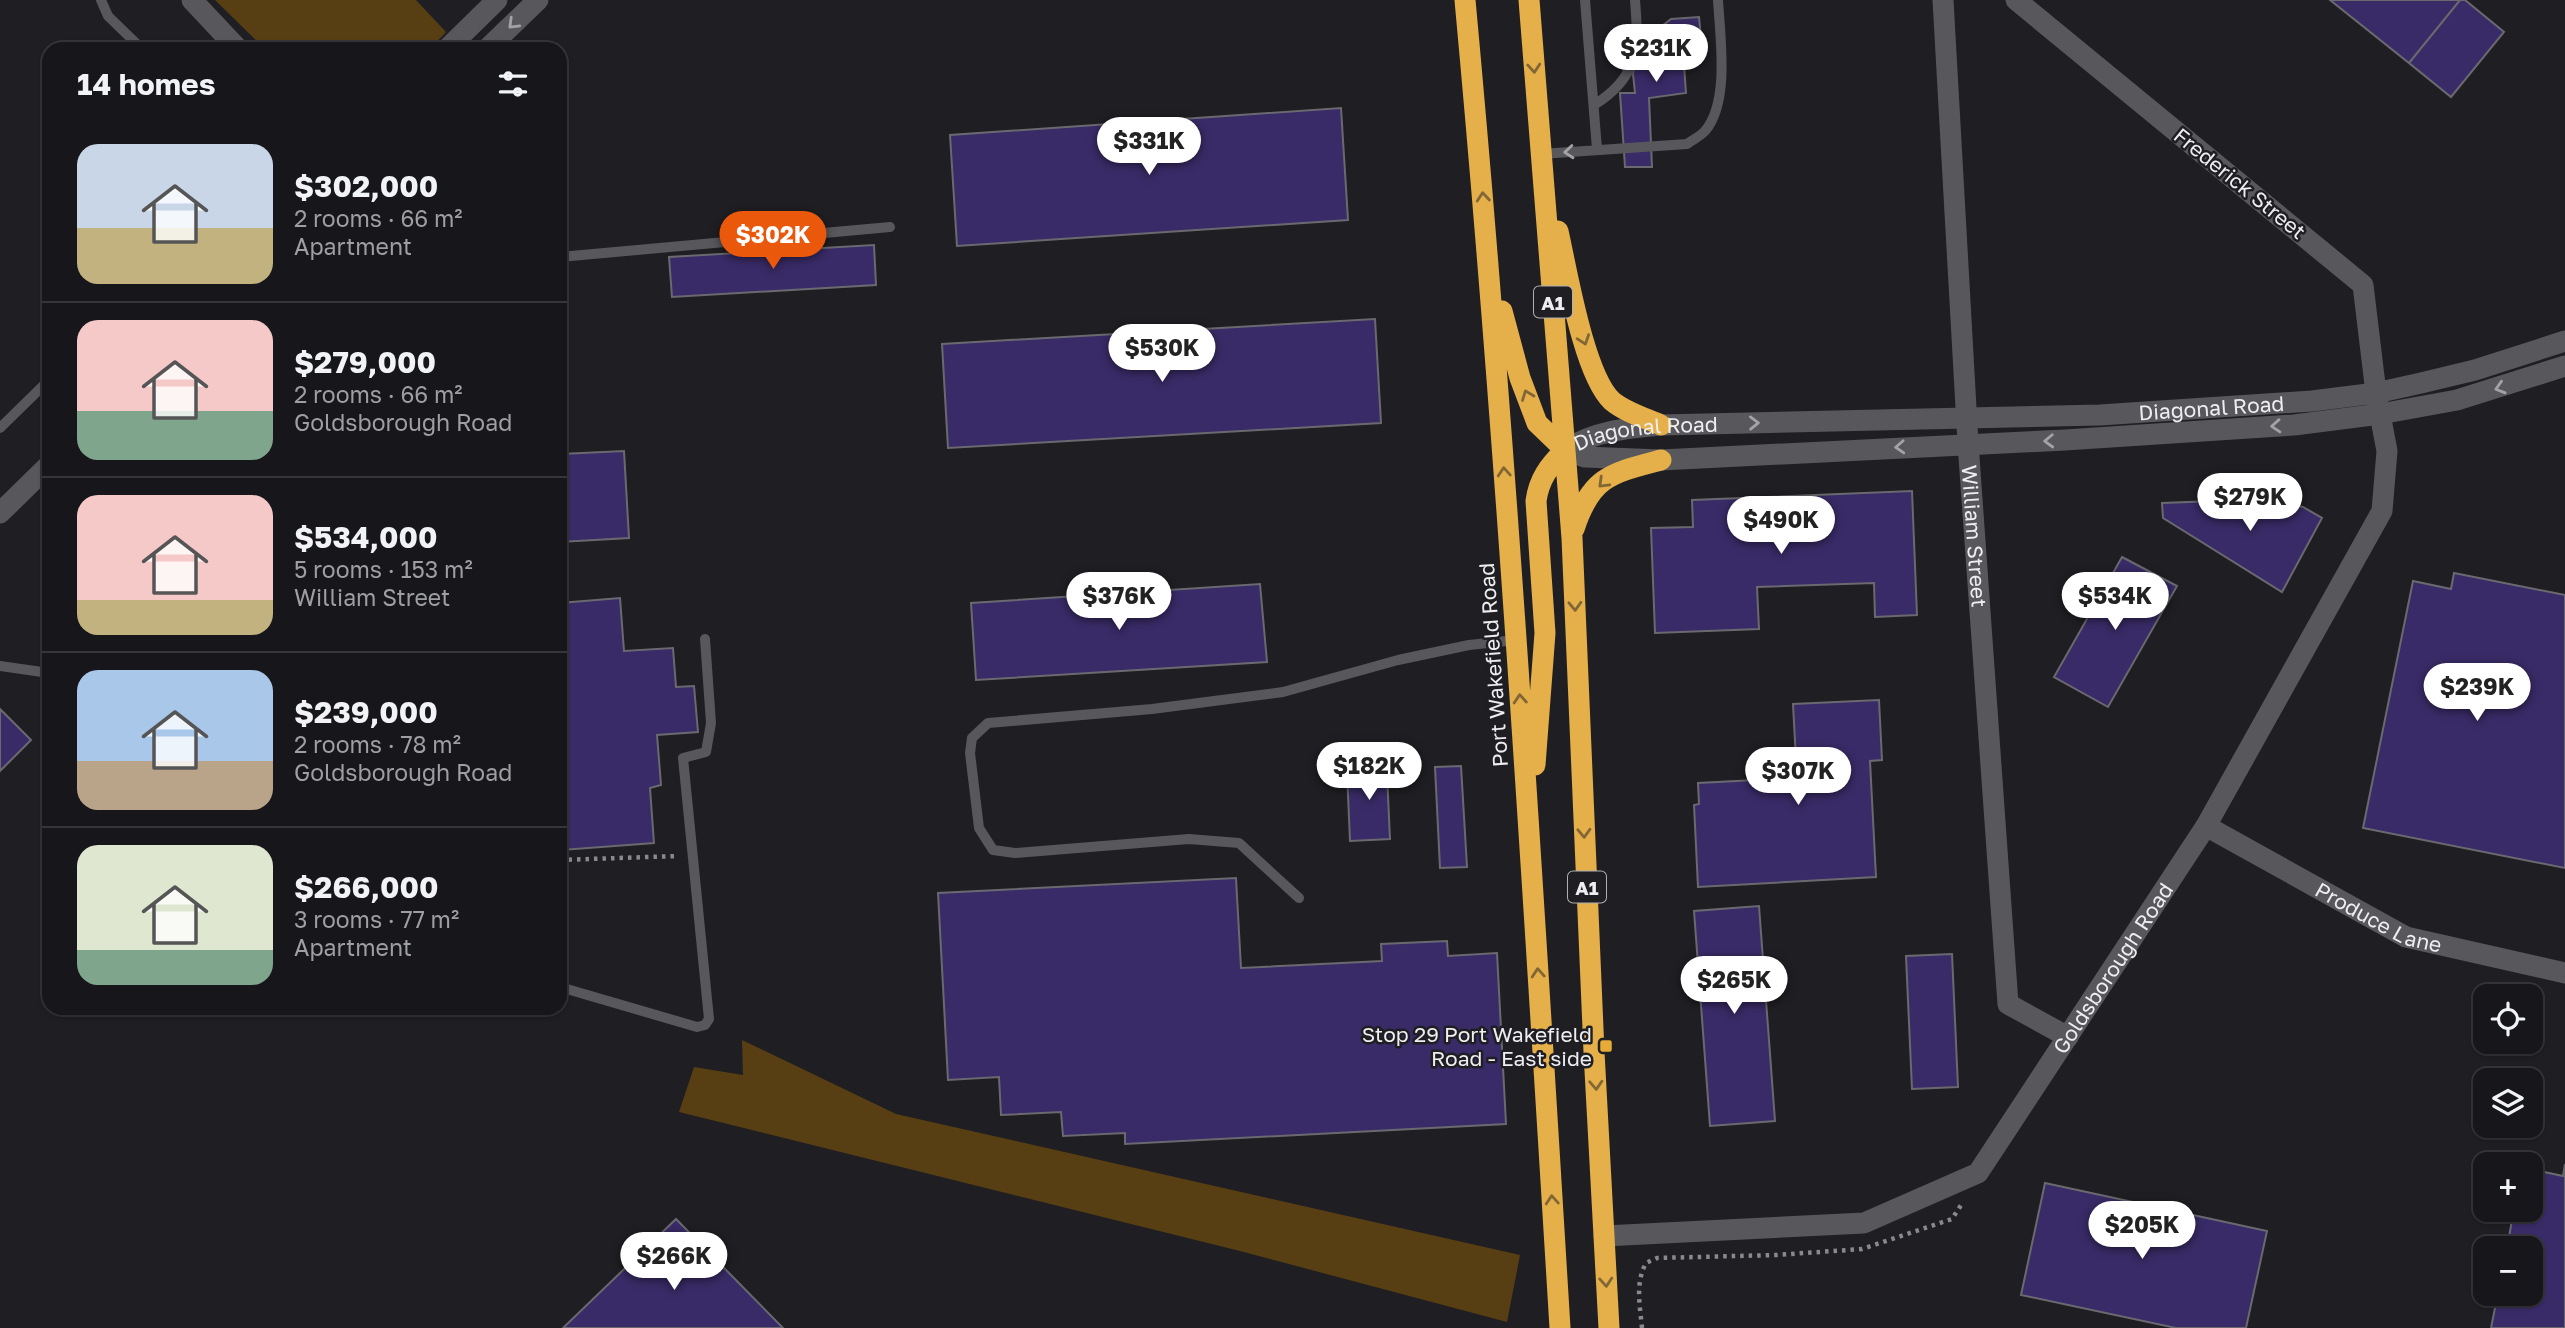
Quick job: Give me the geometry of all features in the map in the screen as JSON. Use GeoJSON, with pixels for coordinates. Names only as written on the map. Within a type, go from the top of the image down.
{"type":"FeatureCollection","features":[{"type":"Feature","properties":{"kind":"highway","name":"Port Wakefield Road"},"geometry":{"type":"LineString","coordinates":[[1465,0],[1489,265],[1516,640],[1560,1328]]}},
{"type":"Feature","properties":{"kind":"highway","name":"A1"},"geometry":{"type":"LineString","coordinates":[[1529,0],[1572,538],[1609,1328]]}},
{"type":"Feature","properties":{"kind":"highway"},"geometry":{"type":"LineString","coordinates":[[1541,154],[1580,330],[1592,365],[1612,401],[1661,425]]}},
{"type":"Feature","properties":{"kind":"highway"},"geometry":{"type":"LineString","coordinates":[[1489,265],[1520,378],[1537,423],[1564,450],[1543,474],[1536,501],[1545,633],[1530,841]]}},
{"type":"Feature","properties":{"kind":"highway"},"geometry":{"type":"LineString","coordinates":[[1572,538],[1582,505],[1607,477],[1617,471],[1661,460]]}},
{"type":"Feature","properties":{"kind":"street"},"geometry":{"type":"LineString","coordinates":[[192,0],[231,42]]}},
{"type":"Feature","properties":{"kind":"street"},"geometry":{"type":"LineString","coordinates":[[453,42],[497,0]]}},
{"type":"Feature","properties":{"kind":"street"},"geometry":{"type":"LineString","coordinates":[[494,42],[538,0]]}},
{"type":"Feature","properties":{"kind":"street","name":"William Street"},"geometry":{"type":"LineString","coordinates":[[1943,0],[1968,443],[2008,1004],[2068,1037]]}},
{"type":"Feature","properties":{"kind":"street","name":"Frederick Street"},"geometry":{"type":"LineString","coordinates":[[2016,0],[2363,285],[2378,403]]}},
{"type":"Feature","properties":{"kind":"street","name":"Diagonal Road"},"geometry":{"type":"LineString","coordinates":[[1564,450],[1585,457],[1661,460],[2294,425],[2378,403],[2565,341]]}},
{"type":"Feature","properties":{"kind":"street","name":"Diagonal Road"},"geometry":{"type":"LineString","coordinates":[[1564,450],[1582,438],[1661,425],[2100,415],[2312,401],[2378,403],[2457,400],[2565,366]]}},
{"type":"Feature","properties":{"kind":"street","name":"Goldsborough Road"},"geometry":{"type":"LineString","coordinates":[[1604,1236],[1864,1223],[1978,1173],[2206,826],[2382,512],[2387,451],[2378,403]]}},
{"type":"Feature","properties":{"kind":"street"},"geometry":{"type":"LineString","coordinates":[[0,513],[42,472]]}},
{"type":"Feature","properties":{"kind":"street","name":"Produce Lane"},"geometry":{"type":"LineString","coordinates":[[2206,826],[2406,937],[2565,974]]}},
{"type":"Feature","properties":{"kind":"lane"},"geometry":{"type":"LineString","coordinates":[[101,0],[108,16],[135,42]]}},
{"type":"Feature","properties":{"kind":"lane"},"geometry":{"type":"LineString","coordinates":[[1585,0],[1597,149]]}},
{"type":"Feature","properties":{"kind":"lane"},"geometry":{"type":"LineString","coordinates":[[1594,105],[1618,86],[1632,65],[1638,41],[1635,0]]}},
{"type":"Feature","properties":{"kind":"lane"},"geometry":{"type":"LineString","coordinates":[[1541,154],[1687,144],[1705,131],[1715,109],[1723,80],[1718,0]]}},
{"type":"Feature","properties":{"kind":"lane"},"geometry":{"type":"LineString","coordinates":[[567,256],[890,227]]}},
{"type":"Feature","properties":{"kind":"lane"},"geometry":{"type":"LineString","coordinates":[[0,428],[42,387]]}},
{"type":"Feature","properties":{"kind":"lane"},"geometry":{"type":"LineString","coordinates":[[567,989],[697,1027],[705,1025],[709,1019],[683,758],[706,752],[712,723],[705,639]]}},
{"type":"Feature","properties":{"kind":"lane"},"geometry":{"type":"LineString","coordinates":[[1299,898],[1239,843],[1189,839],[1014,853],[993,850],[979,828],[970,754],[972,738],[988,723],[1152,709],[1283,692],[1398,660],[1469,645],[1516,640]]}},
{"type":"Feature","properties":{"kind":"lane"},"geometry":{"type":"LineString","coordinates":[[0,666],[42,672]]}},
{"type":"Feature","properties":{"kind":"shaded area"},"geometry":{"type":"Polygon","coordinates":[[[215,0],[416,0],[446,32],[437,42],[258,42],[215,0]]]}},
{"type":"Feature","properties":{"kind":"shaded area"},"geometry":{"type":"Polygon","coordinates":[[[742,1040],[896,1114],[1520,1255],[1507,1322],[1240,1251],[679,1112],[694,1067],[743,1075],[742,1040]]]}},
{"type":"Feature","properties":{"kind":"building"},"geometry":{"type":"Polygon","coordinates":[[[2330,0],[2460,0],[2409,63],[2330,0]]]}},
{"type":"Feature","properties":{"kind":"building"},"geometry":{"type":"Polygon","coordinates":[[[2460,0],[2465,0],[2504,32],[2451,97],[2409,63],[2460,0]]]}},
{"type":"Feature","properties":{"kind":"building"},"geometry":{"type":"Polygon","coordinates":[[[1699,17],[1702,48],[1683,51],[1686,93],[1649,98],[1652,167],[1625,167],[1620,93],[1635,93],[1633,74],[1636,58],[1657,30],[1671,19],[1699,17]]]}},
{"type":"Feature","properties":{"kind":"building"},"geometry":{"type":"Polygon","coordinates":[[[1341,108],[1348,220],[957,246],[950,135],[1341,108]]]}},
{"type":"Feature","properties":{"kind":"building"},"geometry":{"type":"Polygon","coordinates":[[[874,245],[876,285],[672,297],[669,257],[874,245]]]}},
{"type":"Feature","properties":{"kind":"building"},"geometry":{"type":"Polygon","coordinates":[[[1375,319],[1381,423],[948,448],[942,344],[1375,319]]]}},
{"type":"Feature","properties":{"kind":"building"},"geometry":{"type":"Polygon","coordinates":[[[624,451],[629,538],[567,542],[567,454],[624,451]]]}},
{"type":"Feature","properties":{"kind":"building"},"geometry":{"type":"Polygon","coordinates":[[[1912,491],[1917,615],[1875,617],[1874,583],[1757,587],[1759,629],[1655,633],[1651,528],[1693,527],[1692,500],[1912,491]]]}},
{"type":"Feature","properties":{"kind":"building"},"geometry":{"type":"Polygon","coordinates":[[[2268,499],[2303,507],[2322,518],[2282,592],[2163,518],[2162,503],[2268,499]]]}},
{"type":"Feature","properties":{"kind":"building"},"geometry":{"type":"Polygon","coordinates":[[[2122,557],[2177,586],[2108,707],[2054,677],[2122,557]]]}},
{"type":"Feature","properties":{"kind":"building"},"geometry":{"type":"Polygon","coordinates":[[[2454,573],[2565,595],[2565,868],[2363,828],[2413,581],[2451,589],[2454,573]]]}},
{"type":"Feature","properties":{"kind":"building"},"geometry":{"type":"Polygon","coordinates":[[[1260,584],[1267,662],[976,680],[971,603],[1260,584]]]}},
{"type":"Feature","properties":{"kind":"building"},"geometry":{"type":"Polygon","coordinates":[[[620,598],[624,651],[673,648],[676,687],[694,686],[698,732],[657,735],[661,785],[650,788],[654,843],[567,850],[567,602],[620,598]]]}},
{"type":"Feature","properties":{"kind":"building"},"geometry":{"type":"Polygon","coordinates":[[[1879,700],[1882,760],[1870,761],[1876,877],[1698,887],[1694,805],[1699,804],[1698,783],[1797,778],[1793,704],[1879,700]]]}},
{"type":"Feature","properties":{"kind":"building"},"geometry":{"type":"Polygon","coordinates":[[[0,709],[31,740],[0,771],[0,709]]]}},
{"type":"Feature","properties":{"kind":"building"},"geometry":{"type":"Polygon","coordinates":[[[1386,752],[1390,839],[1350,841],[1347,772],[1372,771],[1371,753],[1386,752]]]}},
{"type":"Feature","properties":{"kind":"building"},"geometry":{"type":"Polygon","coordinates":[[[1461,766],[1467,867],[1440,868],[1435,767],[1461,766]]]}},
{"type":"Feature","properties":{"kind":"building"},"geometry":{"type":"Polygon","coordinates":[[[1236,878],[1241,968],[1382,961],[1381,944],[1447,941],[1448,956],[1497,953],[1506,1124],[1125,1144],[1125,1133],[1063,1136],[1061,1112],[1001,1115],[999,1077],[948,1080],[938,893],[1236,878]]]}},
{"type":"Feature","properties":{"kind":"building"},"geometry":{"type":"Polygon","coordinates":[[[1759,906],[1775,1121],[1710,1126],[1694,911],[1759,906]]]}},
{"type":"Feature","properties":{"kind":"building"},"geometry":{"type":"Polygon","coordinates":[[[1952,954],[1958,1087],[1912,1089],[1906,956],[1952,954]]]}},
{"type":"Feature","properties":{"kind":"building"},"geometry":{"type":"Polygon","coordinates":[[[2565,1164],[2565,1328],[2491,1328],[2495,1306],[2543,1306],[2543,1236],[2509,1236],[2512,1222],[2543,1222],[2543,1172],[2563,1176],[2565,1164]]]}},
{"type":"Feature","properties":{"kind":"building"},"geometry":{"type":"Polygon","coordinates":[[[2045,1183],[2267,1231],[2246,1328],[2176,1328],[2021,1295],[2045,1183]]]}},
{"type":"Feature","properties":{"kind":"building"},"geometry":{"type":"Polygon","coordinates":[[[676,1219],[783,1328],[563,1328],[676,1219]]]}},
{"type":"Feature","properties":{"kind":"place","name":"Stop 29 Port Wakefield Road - East side"},"geometry":{"type":"Point","coordinates":[1606,1046]}}]}
